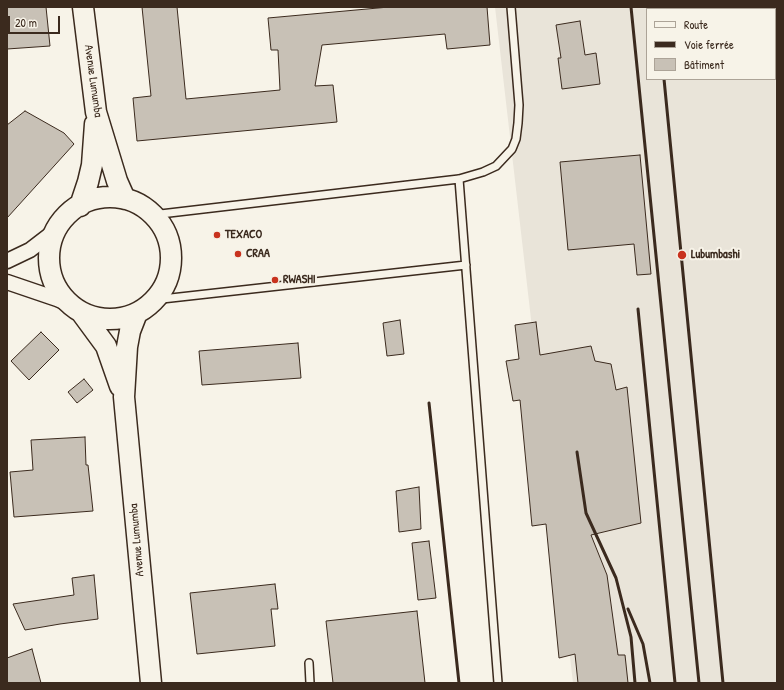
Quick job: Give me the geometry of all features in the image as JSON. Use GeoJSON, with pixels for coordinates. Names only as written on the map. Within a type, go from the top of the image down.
{"type":"FeatureCollection","features":[{"type":"Feature","properties":{"kind":"main road","name":"Avenue Lumumba"},"geometry":{"type":"LineString","coordinates":[[83,7],[96,112],[117,181],[125,200]]}},
{"type":"Feature","properties":{"kind":"main road"},"geometry":{"type":"LineString","coordinates":[[80,206],[92,165],[96,112]]}},
{"type":"Feature","properties":{"kind":"main road"},"geometry":{"type":"LineString","coordinates":[[102,198],[125,200],[139,205],[152,215],[160,224],[166,234],[169,245],[171,257],[170,269],[161,291],[154,300],[137,313],[104,319],[92,316],[76,308],[62,297],[51,275],[49,252],[51,241],[62,220],[80,206],[90,201],[102,198]]}},
{"type":"Feature","properties":{"kind":"main road"},"geometry":{"type":"LineString","coordinates":[[76,308],[106,346],[124,397]]}},
{"type":"Feature","properties":{"kind":"main road"},"geometry":{"type":"LineString","coordinates":[[124,397],[127,347],[130,331],[137,313]]}},
{"type":"Feature","properties":{"kind":"main road","name":"Avenue Lumumba"},"geometry":{"type":"LineString","coordinates":[[124,397],[151,683]]}},
{"type":"Feature","properties":{"kind":"street"},"geometry":{"type":"LineString","coordinates":[[7,261],[30,250],[56,230]]}},
{"type":"Feature","properties":{"kind":"street"},"geometry":{"type":"LineString","coordinates":[[7,282],[57,298],[76,308]]}},
{"type":"Feature","properties":{"kind":"lane"},"geometry":{"type":"LineString","coordinates":[[152,215],[459,179],[483,172],[496,166],[512,148],[516,139],[519,104],[511,7]]}},
{"type":"Feature","properties":{"kind":"lane"},"geometry":{"type":"LineString","coordinates":[[459,179],[498,683]]}},
{"type":"Feature","properties":{"kind":"lane"},"geometry":{"type":"LineString","coordinates":[[154,300],[466,265]]}},
{"type":"Feature","properties":{"kind":"lane"},"geometry":{"type":"LineString","coordinates":[[309,663],[310,683]]}},
{"type":"Feature","properties":{"kind":"shaded area"},"geometry":{"type":"Polygon","coordinates":[[[495,7],[777,7],[777,683],[573,683],[495,7]]]}},
{"type":"Feature","properties":{"kind":"building"},"geometry":{"type":"Polygon","coordinates":[[[7,7],[46,7],[50,46],[7,49],[7,7]]]}},
{"type":"Feature","properties":{"kind":"building"},"geometry":{"type":"Polygon","coordinates":[[[142,7],[177,7],[186,99],[280,90],[278,50],[271,50],[268,18],[389,7],[487,7],[490,45],[447,49],[445,34],[322,45],[315,86],[333,85],[337,122],[137,141],[133,98],[151,96],[142,7]]]}},
{"type":"Feature","properties":{"kind":"building"},"geometry":{"type":"Polygon","coordinates":[[[580,21],[585,55],[596,53],[600,84],[562,89],[558,58],[561,58],[556,25],[580,21]]]}},
{"type":"Feature","properties":{"kind":"building"},"geometry":{"type":"Polygon","coordinates":[[[25,111],[64,133],[74,144],[7,218],[7,125],[25,111]]]}},
{"type":"Feature","properties":{"kind":"building"},"geometry":{"type":"Polygon","coordinates":[[[640,155],[651,274],[637,275],[634,244],[568,250],[560,162],[640,155]]]}},
{"type":"Feature","properties":{"kind":"building"},"geometry":{"type":"Polygon","coordinates":[[[400,320],[404,354],[387,356],[383,323],[400,320]]]}},
{"type":"Feature","properties":{"kind":"building"},"geometry":{"type":"Polygon","coordinates":[[[536,322],[540,355],[591,346],[595,361],[611,364],[616,390],[627,387],[641,523],[591,535],[607,575],[618,655],[625,655],[628,683],[578,683],[575,654],[559,658],[546,524],[532,526],[520,400],[513,401],[506,361],[519,359],[515,325],[536,322]]]}},
{"type":"Feature","properties":{"kind":"building"},"geometry":{"type":"Polygon","coordinates":[[[41,332],[59,350],[29,380],[11,361],[41,332]]]}},
{"type":"Feature","properties":{"kind":"building"},"geometry":{"type":"Polygon","coordinates":[[[298,343],[301,378],[202,385],[199,351],[298,343]]]}},
{"type":"Feature","properties":{"kind":"building"},"geometry":{"type":"Polygon","coordinates":[[[84,379],[93,390],[77,403],[68,392],[84,379]]]}},
{"type":"Feature","properties":{"kind":"building"},"geometry":{"type":"Polygon","coordinates":[[[85,437],[86,465],[88,465],[93,511],[14,517],[10,472],[33,470],[31,440],[85,437]]]}},
{"type":"Feature","properties":{"kind":"building"},"geometry":{"type":"Polygon","coordinates":[[[419,487],[421,529],[399,532],[396,491],[419,487]]]}},
{"type":"Feature","properties":{"kind":"building"},"geometry":{"type":"Polygon","coordinates":[[[429,541],[436,598],[418,600],[412,543],[429,541]]]}},
{"type":"Feature","properties":{"kind":"building"},"geometry":{"type":"Polygon","coordinates":[[[94,575],[98,619],[25,630],[13,604],[74,595],[72,578],[94,575]]]}},
{"type":"Feature","properties":{"kind":"building"},"geometry":{"type":"Polygon","coordinates":[[[275,584],[278,609],[271,609],[275,646],[197,654],[190,593],[275,584]]]}},
{"type":"Feature","properties":{"kind":"building"},"geometry":{"type":"Polygon","coordinates":[[[417,611],[425,683],[333,683],[326,621],[417,611]]]}},
{"type":"Feature","properties":{"kind":"building"},"geometry":{"type":"Polygon","coordinates":[[[32,649],[41,683],[7,683],[7,658],[32,649]]]}},
{"type":"Feature","properties":{"kind":"railway"},"geometry":{"type":"LineString","coordinates":[[631,7],[699,683]]}},
{"type":"Feature","properties":{"kind":"railway"},"geometry":{"type":"LineString","coordinates":[[664,80],[723,683]]}},
{"type":"Feature","properties":{"kind":"railway"},"geometry":{"type":"LineString","coordinates":[[638,309],[675,683]]}},
{"type":"Feature","properties":{"kind":"railway"},"geometry":{"type":"LineString","coordinates":[[429,403],[459,683]]}},
{"type":"Feature","properties":{"kind":"railway"},"geometry":{"type":"LineString","coordinates":[[577,452],[586,513],[616,578],[631,637],[635,683]]}},
{"type":"Feature","properties":{"kind":"railway"},"geometry":{"type":"LineString","coordinates":[[628,609],[643,644],[650,683]]}},
{"type":"Feature","properties":{"kind":"place","name":"TEXACO"},"geometry":{"type":"Point","coordinates":[217,235]}},
{"type":"Feature","properties":{"kind":"place","name":"CRAA"},"geometry":{"type":"Point","coordinates":[238,254]}},
{"type":"Feature","properties":{"kind":"place","name":"Lubumbashi"},"geometry":{"type":"Point","coordinates":[682,255]}},
{"type":"Feature","properties":{"kind":"place","name":"RWASHI"},"geometry":{"type":"Point","coordinates":[275,280]}}]}
